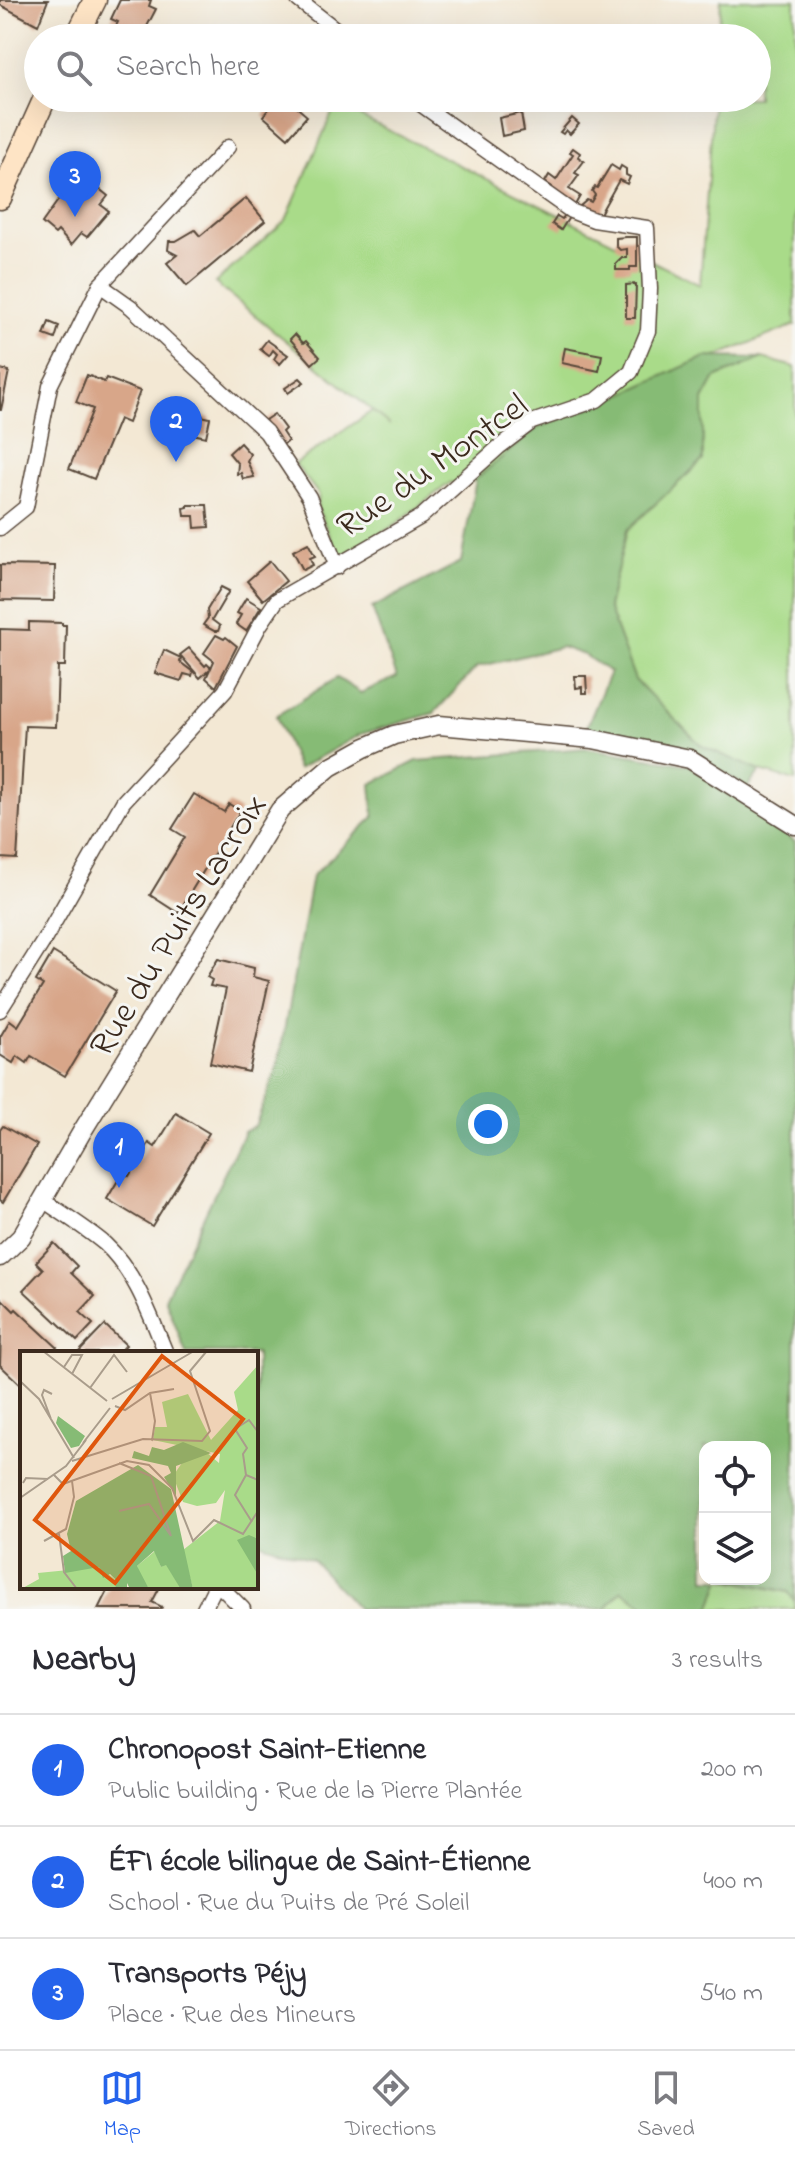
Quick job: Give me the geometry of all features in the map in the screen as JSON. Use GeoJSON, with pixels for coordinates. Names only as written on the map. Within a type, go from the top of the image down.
{"type":"FeatureCollection","features":[{"type":"Feature","properties":{"kind":"main road"},"geometry":{"type":"LineString","coordinates":[[83,24],[95,0]]}},
{"type":"Feature","properties":{"kind":"main road"},"geometry":{"type":"LineString","coordinates":[[0,198],[39,112]]}},
{"type":"Feature","properties":{"kind":"street"},"geometry":{"type":"LineString","coordinates":[[298,0],[329,24]]}},
{"type":"Feature","properties":{"kind":"street","name":"Rue du Montcel"},"geometry":{"type":"LineString","coordinates":[[0,1010],[43,942],[123,802],[225,691],[277,600],[421,517],[499,447],[532,422],[597,400],[631,372],[648,331],[650,289],[647,228],[594,220],[571,211],[432,112]]}},
{"type":"Feature","properties":{"kind":"street"},"geometry":{"type":"LineString","coordinates":[[0,528],[26,507],[50,386],[100,285],[228,147]]}},
{"type":"Feature","properties":{"kind":"street"},"geometry":{"type":"LineString","coordinates":[[100,285],[131,307],[266,432],[309,497],[337,567]]}},
{"type":"Feature","properties":{"kind":"street","name":"Rue du Puits Lacroix"},"geometry":{"type":"LineString","coordinates":[[0,1257],[21,1237],[83,1130],[280,810],[330,767],[364,748],[394,735],[439,725],[593,739],[690,759],[795,825]]}},
{"type":"Feature","properties":{"kind":"street"},"geometry":{"type":"LineString","coordinates":[[43,1200],[104,1243],[120,1261],[135,1282],[165,1351]]}},
{"type":"Feature","properties":{"kind":"street"},"geometry":{"type":"LineString","coordinates":[[204,1609],[217,1589]]}},
{"type":"Feature","properties":{"kind":"street"},"geometry":{"type":"LineString","coordinates":[[220,1589],[243,1609]]}},
{"type":"Feature","properties":{"kind":"green space"},"geometry":{"type":"Polygon","coordinates":[[[721,0],[795,0],[795,325],[537,428],[476,479],[459,489],[451,482],[393,526],[339,557],[317,507],[319,495],[295,464],[372,411],[390,425],[215,283],[286,220],[333,112],[352,112],[700,285],[713,112],[771,112],[771,24],[719,24],[721,0]]]}},
{"type":"Feature","properties":{"kind":"green space"},"geometry":{"type":"Polygon","coordinates":[[[705,357],[762,358],[715,378],[703,400],[703,460],[627,530],[608,607],[635,680],[702,746],[760,771],[747,788],[693,753],[645,739],[586,729],[610,672],[584,655],[561,647],[477,667],[434,713],[361,734],[298,769],[276,716],[337,678],[361,693],[397,677],[372,608],[461,562],[476,479],[537,428],[705,357]]]}},
{"type":"Feature","properties":{"kind":"green space"},"geometry":{"type":"Polygon","coordinates":[[[762,358],[795,367],[795,781],[760,771],[701,746],[635,680],[608,607],[627,530],[703,460],[703,400],[715,378],[762,358]]]}},
{"type":"Feature","properties":{"kind":"green space"},"geometry":{"type":"Polygon","coordinates":[[[587,748],[689,765],[750,806],[795,842],[795,1602],[788,1592],[756,1585],[771,1585],[771,1441],[699,1441],[699,1585],[719,1585],[710,1609],[649,1609],[622,1590],[605,1609],[358,1609],[312,1559],[261,1543],[258,1535],[258,1351],[185,1351],[165,1298],[244,1132],[255,1126],[278,1065],[312,876],[374,817],[371,784],[417,761],[587,748]]]}},
{"type":"Feature","properties":{"kind":"green space"},"geometry":{"type":"Polygon","coordinates":[[[719,1585],[752,1585],[789,1592],[795,1602],[795,1609],[710,1609],[719,1585]]]}},
{"type":"Feature","properties":{"kind":"green space"},"geometry":{"type":"Polygon","coordinates":[[[622,1590],[649,1609],[605,1609],[622,1590]]]}},
{"type":"Feature","properties":{"kind":"building"},"geometry":{"type":"Polygon","coordinates":[[[0,0],[48,0],[38,24],[0,5],[0,0]]]}},
{"type":"Feature","properties":{"kind":"building"},"geometry":{"type":"Polygon","coordinates":[[[120,0],[151,0],[149,6],[156,9],[148,24],[117,24],[111,19],[120,0]]]}},
{"type":"Feature","properties":{"kind":"building"},"geometry":{"type":"Polygon","coordinates":[[[266,112],[302,112],[307,116],[288,138],[263,116],[266,112]]]}},
{"type":"Feature","properties":{"kind":"building"},"geometry":{"type":"Polygon","coordinates":[[[521,113],[524,131],[502,136],[499,118],[521,113]]]}},
{"type":"Feature","properties":{"kind":"building"},"geometry":{"type":"Polygon","coordinates":[[[572,118],[579,124],[570,134],[566,130],[563,134],[560,132],[572,118]]]}},
{"type":"Feature","properties":{"kind":"building"},"geometry":{"type":"Polygon","coordinates":[[[573,148],[584,161],[569,189],[580,196],[575,205],[549,189],[551,186],[545,182],[549,175],[556,180],[573,154],[570,152],[573,148]]]}},
{"type":"Feature","properties":{"kind":"building"},"geometry":{"type":"Polygon","coordinates":[[[611,165],[619,170],[621,166],[626,169],[626,175],[630,177],[627,184],[619,180],[597,219],[579,207],[587,200],[591,202],[595,195],[592,191],[611,165]]]}},
{"type":"Feature","properties":{"kind":"building"},"geometry":{"type":"Polygon","coordinates":[[[87,179],[108,196],[101,205],[109,211],[87,237],[81,233],[71,245],[58,231],[55,234],[42,223],[72,181],[79,187],[87,179]]]}},
{"type":"Feature","properties":{"kind":"building"},"geometry":{"type":"Polygon","coordinates":[[[246,198],[265,221],[187,286],[167,263],[177,255],[168,250],[169,241],[176,241],[195,230],[200,236],[246,198]]]}},
{"type":"Feature","properties":{"kind":"building"},"geometry":{"type":"Polygon","coordinates":[[[567,212],[571,214],[561,230],[552,224],[557,216],[562,219],[567,212]]]}},
{"type":"Feature","properties":{"kind":"building"},"geometry":{"type":"Polygon","coordinates":[[[637,237],[637,267],[616,270],[616,264],[627,258],[627,249],[620,250],[616,246],[616,238],[637,237]]]}},
{"type":"Feature","properties":{"kind":"building"},"geometry":{"type":"Polygon","coordinates":[[[636,284],[635,318],[626,318],[626,285],[636,284]]]}},
{"type":"Feature","properties":{"kind":"building"},"geometry":{"type":"Polygon","coordinates":[[[49,322],[59,326],[55,339],[44,335],[49,322]]]}},
{"type":"Feature","properties":{"kind":"building"},"geometry":{"type":"Polygon","coordinates":[[[295,334],[320,357],[312,364],[290,339],[295,334]]]}},
{"type":"Feature","properties":{"kind":"building"},"geometry":{"type":"Polygon","coordinates":[[[267,340],[288,355],[280,364],[274,359],[277,354],[273,350],[269,356],[260,349],[267,340]]]}},
{"type":"Feature","properties":{"kind":"building"},"geometry":{"type":"Polygon","coordinates":[[[565,348],[602,355],[599,371],[562,363],[565,348]]]}},
{"type":"Feature","properties":{"kind":"building"},"geometry":{"type":"Polygon","coordinates":[[[0,369],[9,371],[1,410],[0,410],[0,369]]]}},
{"type":"Feature","properties":{"kind":"building"},"geometry":{"type":"Polygon","coordinates":[[[87,375],[104,382],[106,378],[140,391],[128,423],[119,419],[94,479],[69,469],[93,409],[76,402],[87,375]]]}},
{"type":"Feature","properties":{"kind":"building"},"geometry":{"type":"Polygon","coordinates":[[[300,378],[304,382],[288,393],[285,388],[300,378]]]}},
{"type":"Feature","properties":{"kind":"building"},"geometry":{"type":"Polygon","coordinates":[[[180,411],[210,418],[206,437],[175,430],[180,411]]]}},
{"type":"Feature","properties":{"kind":"building"},"geometry":{"type":"Polygon","coordinates":[[[274,414],[285,429],[282,432],[288,441],[282,445],[265,420],[274,414]]]}},
{"type":"Feature","properties":{"kind":"building"},"geometry":{"type":"Polygon","coordinates":[[[240,443],[250,454],[247,461],[254,477],[243,479],[241,473],[237,474],[238,464],[229,453],[240,443]]]}},
{"type":"Feature","properties":{"kind":"building"},"geometry":{"type":"Polygon","coordinates":[[[188,505],[207,505],[209,527],[195,528],[194,516],[185,516],[184,508],[188,505]]]}},
{"type":"Feature","properties":{"kind":"building"},"geometry":{"type":"Polygon","coordinates":[[[308,543],[315,556],[310,558],[313,565],[303,570],[293,551],[308,543]]]}},
{"type":"Feature","properties":{"kind":"building"},"geometry":{"type":"Polygon","coordinates":[[[270,561],[286,581],[263,600],[247,581],[270,561]]]}},
{"type":"Feature","properties":{"kind":"building"},"geometry":{"type":"Polygon","coordinates":[[[0,565],[55,566],[54,601],[0,600],[0,565]]]}},
{"type":"Feature","properties":{"kind":"building"},"geometry":{"type":"Polygon","coordinates":[[[221,587],[229,591],[212,620],[220,626],[218,631],[214,631],[203,625],[208,618],[207,610],[221,587]]]}},
{"type":"Feature","properties":{"kind":"building"},"geometry":{"type":"Polygon","coordinates":[[[246,598],[261,607],[246,631],[236,624],[241,615],[237,613],[246,598]]]}},
{"type":"Feature","properties":{"kind":"building"},"geometry":{"type":"Polygon","coordinates":[[[29,622],[66,625],[65,666],[58,666],[56,727],[25,726],[17,859],[0,858],[0,629],[29,630],[29,622]]]}},
{"type":"Feature","properties":{"kind":"building"},"geometry":{"type":"Polygon","coordinates":[[[216,635],[226,637],[237,646],[216,687],[206,678],[210,669],[200,678],[180,655],[189,648],[205,666],[207,664],[211,668],[214,661],[204,653],[216,635]]]}},
{"type":"Feature","properties":{"kind":"building"},"geometry":{"type":"Polygon","coordinates":[[[164,650],[181,658],[180,662],[193,672],[192,676],[184,674],[181,681],[155,673],[164,650]]]}},
{"type":"Feature","properties":{"kind":"building"},"geometry":{"type":"Polygon","coordinates":[[[575,676],[586,676],[587,693],[582,693],[582,687],[576,688],[575,676]]]}},
{"type":"Feature","properties":{"kind":"building"},"geometry":{"type":"Polygon","coordinates":[[[194,794],[224,812],[229,804],[240,811],[178,913],[150,895],[185,837],[172,829],[194,794]]]}},
{"type":"Feature","properties":{"kind":"building"},"geometry":{"type":"Polygon","coordinates":[[[53,952],[116,991],[65,1076],[31,1056],[27,1063],[17,1056],[13,1063],[0,1055],[0,1037],[10,1020],[18,1026],[43,985],[36,981],[53,952]]]}},
{"type":"Feature","properties":{"kind":"building"},"geometry":{"type":"Polygon","coordinates":[[[218,959],[254,968],[253,977],[269,981],[249,1072],[210,1063],[226,989],[210,986],[212,980],[207,977],[218,959]]]}},
{"type":"Feature","properties":{"kind":"building"},"geometry":{"type":"Polygon","coordinates":[[[176,1113],[209,1133],[152,1226],[107,1199],[123,1172],[129,1176],[149,1143],[155,1147],[176,1113]]]}},
{"type":"Feature","properties":{"kind":"building"},"geometry":{"type":"Polygon","coordinates":[[[3,1126],[37,1145],[3,1202],[0,1200],[0,1130],[3,1126]]]}},
{"type":"Feature","properties":{"kind":"building"},"geometry":{"type":"Polygon","coordinates":[[[54,1243],[77,1266],[71,1273],[95,1296],[80,1312],[93,1324],[77,1341],[23,1290],[43,1269],[36,1262],[54,1243]]]}},
{"type":"Feature","properties":{"kind":"building"},"geometry":{"type":"Polygon","coordinates":[[[2,1299],[57,1347],[53,1351],[20,1351],[20,1384],[0,1365],[2,1299]]]}},
{"type":"Feature","properties":{"kind":"building"},"geometry":{"type":"Polygon","coordinates":[[[105,1325],[126,1345],[121,1351],[80,1351],[105,1325]]]}},
{"type":"Feature","properties":{"kind":"building"},"geometry":{"type":"Polygon","coordinates":[[[108,1589],[159,1589],[152,1602],[161,1609],[98,1609],[108,1589]]]}},
{"type":"Feature","properties":{"kind":"place","name":"Transports Péjy"},"geometry":{"type":"Point","coordinates":[75,217]}},
{"type":"Feature","properties":{"kind":"place","name":"ÉFI école bilingue de Saint-Étienne"},"geometry":{"type":"Point","coordinates":[176,462]}},
{"type":"Feature","properties":{"kind":"place","name":"Chronopost Saint-Etienne"},"geometry":{"type":"Point","coordinates":[119,1188]}}]}
